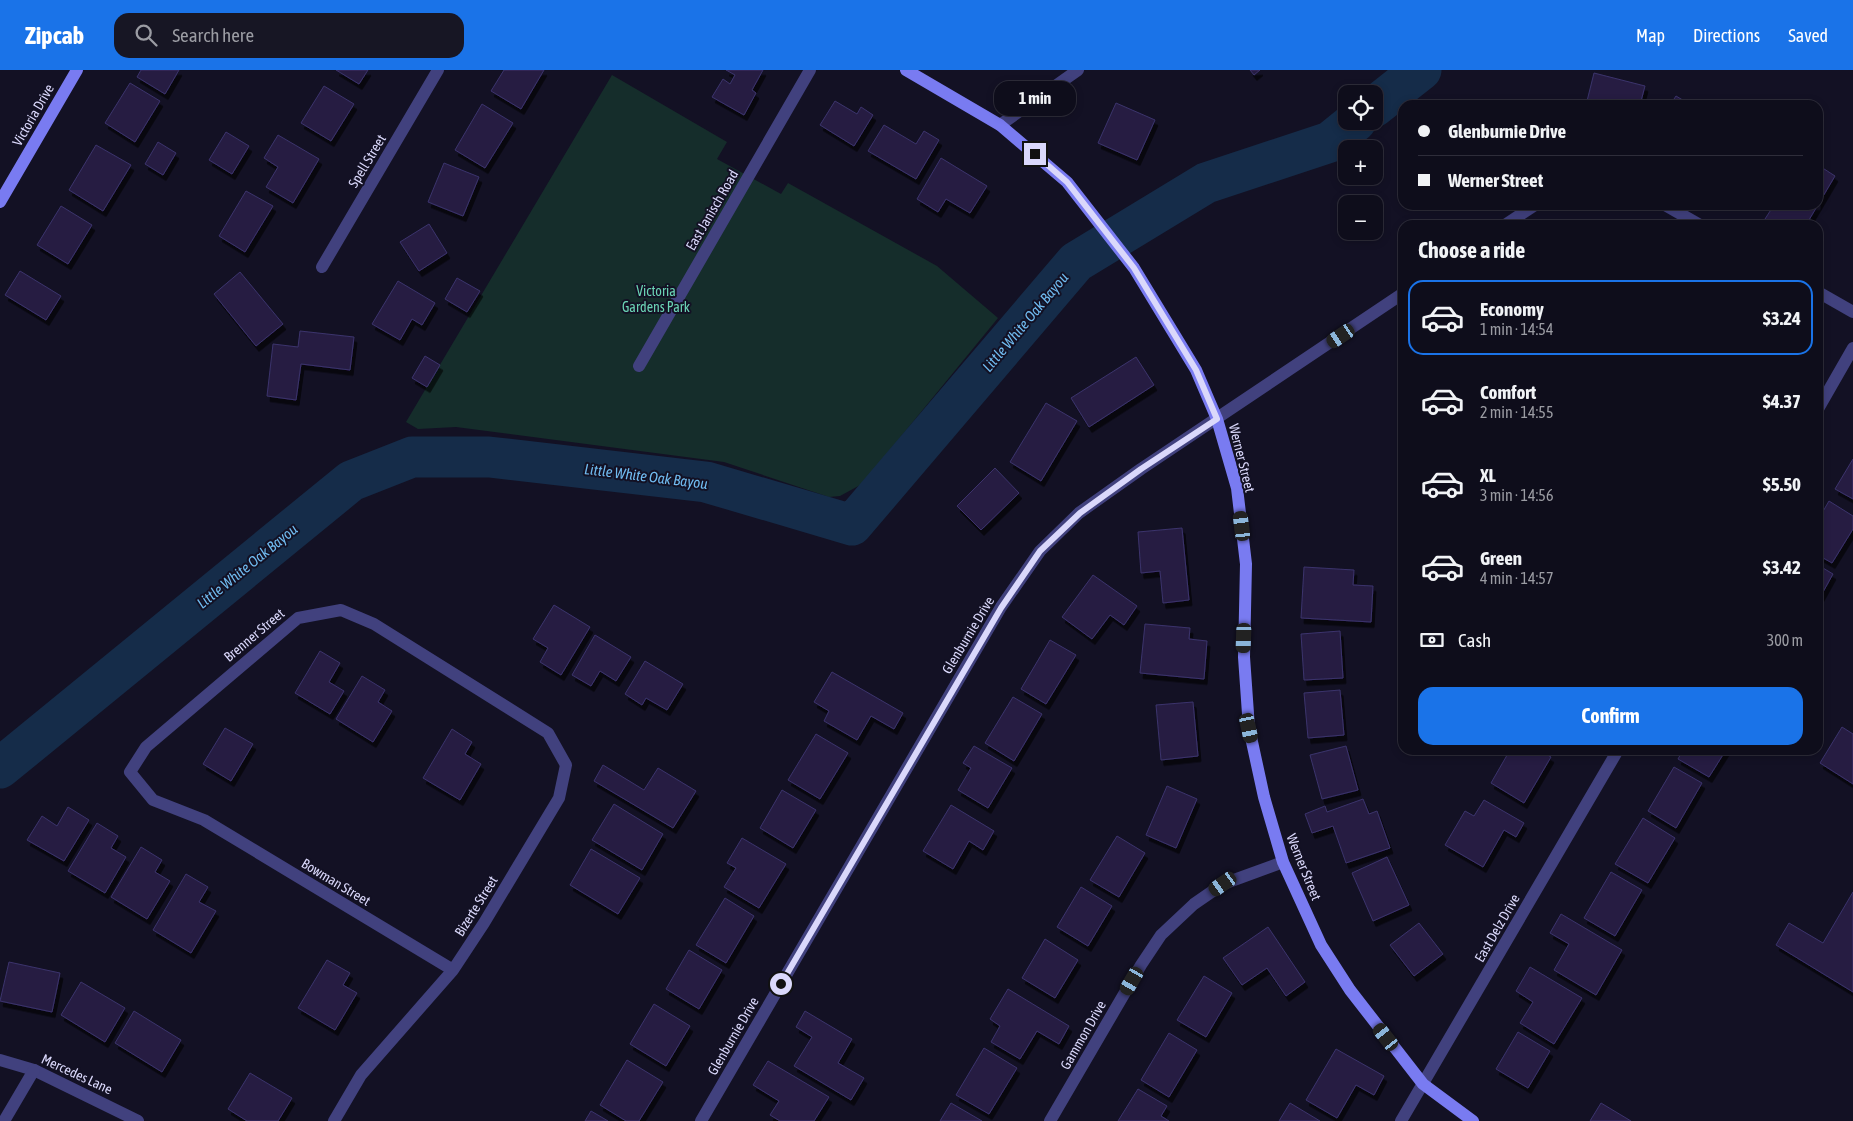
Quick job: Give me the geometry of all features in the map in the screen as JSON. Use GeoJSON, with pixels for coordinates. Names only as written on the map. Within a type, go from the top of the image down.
{"type":"FeatureCollection","features":[{"type":"Feature","properties":{"kind":"street","name":"Victoria Drive"},"geometry":{"type":"LineString","coordinates":[[0,202],[77,70]]}},
{"type":"Feature","properties":{"kind":"street","name":"Spell Street"},"geometry":{"type":"LineString","coordinates":[[322,267],[438,70]]}},
{"type":"Feature","properties":{"kind":"street","name":"East Janisch Road"},"geometry":{"type":"LineString","coordinates":[[639,366],[810,70]]}},
{"type":"Feature","properties":{"kind":"street","name":"Werner Street"},"geometry":{"type":"LineString","coordinates":[[906,70],[1000,125],[1067,182],[1134,268],[1196,370],[1217,419],[1237,488],[1246,564],[1244,656],[1249,728],[1264,796],[1283,862],[1321,945],[1350,990],[1423,1084],[1473,1121]]}},
{"type":"Feature","properties":{"kind":"street"},"geometry":{"type":"LineString","coordinates":[[1000,125],[1078,70]]}},
{"type":"Feature","properties":{"kind":"street"},"geometry":{"type":"LineString","coordinates":[[1512,220],[1528,210]]}},
{"type":"Feature","properties":{"kind":"street"},"geometry":{"type":"LineString","coordinates":[[1674,210],[1691,220]]}},
{"type":"Feature","properties":{"kind":"street"},"geometry":{"type":"LineString","coordinates":[[1823,295],[1853,312]]}},
{"type":"Feature","properties":{"kind":"street","name":"Glenburnie Drive"},"geometry":{"type":"LineString","coordinates":[[701,1121],[1001,608],[1040,551],[1080,513],[1141,469],[1398,297]]}},
{"type":"Feature","properties":{"kind":"street"},"geometry":{"type":"LineString","coordinates":[[1823,400],[1853,348]]}},
{"type":"Feature","properties":{"kind":"street","name":"Brenner Street"},"geometry":{"type":"LineString","coordinates":[[204,820],[153,800],[130,772],[146,747],[298,618],[341,610],[365,620],[503,704]]}},
{"type":"Feature","properties":{"kind":"street","name":"Bizerte Street"},"geometry":{"type":"LineString","coordinates":[[334,1121],[361,1075],[453,970],[484,923],[559,798],[566,765],[548,733],[503,704]]}},
{"type":"Feature","properties":{"kind":"street","name":"East Delz Drive"},"geometry":{"type":"LineString","coordinates":[[1402,1121],[1615,755]]}},
{"type":"Feature","properties":{"kind":"street","name":"Bowman Street"},"geometry":{"type":"LineString","coordinates":[[204,820],[453,970]]}},
{"type":"Feature","properties":{"kind":"street","name":"Gammon Drive"},"geometry":{"type":"LineString","coordinates":[[1050,1121],[1141,965],[1161,935],[1194,904],[1223,884],[1283,862]]}},
{"type":"Feature","properties":{"kind":"street","name":"Mercedes Lane"},"geometry":{"type":"LineString","coordinates":[[0,1060],[34,1070],[138,1121]]}},
{"type":"Feature","properties":{"kind":"street"},"geometry":{"type":"LineString","coordinates":[[4,1121],[34,1070]]}},
{"type":"Feature","properties":{"kind":"green space","name":"Victoria Gardens Park"},"geometry":{"type":"Polygon","coordinates":[[[612,75],[727,142],[717,159],[781,194],[788,183],[937,266],[998,318],[862,484],[840,496],[829,497],[724,462],[456,427],[418,429],[406,422],[612,75]]]}},
{"type":"Feature","properties":{"kind":"building"},"geometry":{"type":"Polygon","coordinates":[[[141,70],[179,70],[165,94],[137,77],[141,70]]]}},
{"type":"Feature","properties":{"kind":"building"},"geometry":{"type":"Polygon","coordinates":[[[336,70],[368,70],[359,84],[336,70]]]}},
{"type":"Feature","properties":{"kind":"building"},"geometry":{"type":"Polygon","coordinates":[[[504,70],[544,70],[521,109],[491,91],[504,70]]]}},
{"type":"Feature","properties":{"kind":"building"},"geometry":{"type":"Polygon","coordinates":[[[726,70],[763,70],[752,90],[756,93],[744,115],[712,97],[723,79],[730,84],[735,75],[726,70]]]}},
{"type":"Feature","properties":{"kind":"building"},"geometry":{"type":"Polygon","coordinates":[[[1250,70],[1260,70],[1254,75],[1250,70]]]}},
{"type":"Feature","properties":{"kind":"building"},"geometry":{"type":"Polygon","coordinates":[[[1594,73],[1645,86],[1641,100],[1587,100],[1594,73]]]}},
{"type":"Feature","properties":{"kind":"building"},"geometry":{"type":"Polygon","coordinates":[[[130,83],[160,101],[135,142],[105,123],[130,83]]]}},
{"type":"Feature","properties":{"kind":"building"},"geometry":{"type":"Polygon","coordinates":[[[324,86],[354,104],[331,141],[301,123],[324,86]]]}},
{"type":"Feature","properties":{"kind":"building"},"geometry":{"type":"Polygon","coordinates":[[[1676,96],[1683,100],[1673,100],[1676,96]]]}},
{"type":"Feature","properties":{"kind":"building"},"geometry":{"type":"Polygon","coordinates":[[[835,101],[857,114],[861,107],[873,115],[854,146],[820,125],[835,101]]]}},
{"type":"Feature","properties":{"kind":"building"},"geometry":{"type":"Polygon","coordinates":[[[1116,103],[1155,120],[1137,160],[1098,143],[1116,103]]]}},
{"type":"Feature","properties":{"kind":"building"},"geometry":{"type":"Polygon","coordinates":[[[482,104],[513,123],[485,168],[455,150],[482,104]]]}},
{"type":"Feature","properties":{"kind":"building"},"geometry":{"type":"Polygon","coordinates":[[[884,125],[916,144],[924,131],[939,140],[916,179],[868,151],[884,125]]]}},
{"type":"Feature","properties":{"kind":"building"},"geometry":{"type":"Polygon","coordinates":[[[226,132],[249,146],[232,174],[209,160],[226,132]]]}},
{"type":"Feature","properties":{"kind":"building"},"geometry":{"type":"Polygon","coordinates":[[[278,135],[319,159],[293,203],[266,187],[278,167],[264,158],[278,135]]]}},
{"type":"Feature","properties":{"kind":"building"},"geometry":{"type":"Polygon","coordinates":[[[158,142],[176,153],[163,175],[145,164],[158,142]]]}},
{"type":"Feature","properties":{"kind":"building"},"geometry":{"type":"Polygon","coordinates":[[[96,145],[131,165],[103,211],[69,190],[96,145]]]}},
{"type":"Feature","properties":{"kind":"building"},"geometry":{"type":"Polygon","coordinates":[[[941,158],[987,186],[970,213],[946,199],[938,212],[917,199],[941,158]]]}},
{"type":"Feature","properties":{"kind":"building"},"geometry":{"type":"Polygon","coordinates":[[[444,163],[479,177],[463,216],[428,202],[444,163]]]}},
{"type":"Feature","properties":{"kind":"building"},"geometry":{"type":"Polygon","coordinates":[[[1823,168],[1835,176],[1823,196],[1823,168]]]}},
{"type":"Feature","properties":{"kind":"building"},"geometry":{"type":"Polygon","coordinates":[[[246,191],[273,206],[245,252],[219,236],[246,191]]]}},
{"type":"Feature","properties":{"kind":"building"},"geometry":{"type":"Polygon","coordinates":[[[61,206],[92,225],[68,264],[37,245],[61,206]]]}},
{"type":"Feature","properties":{"kind":"building"},"geometry":{"type":"Polygon","coordinates":[[[1771,210],[1815,210],[1809,220],[1765,219],[1771,210]]]}},
{"type":"Feature","properties":{"kind":"building"},"geometry":{"type":"Polygon","coordinates":[[[429,224],[447,253],[419,271],[400,242],[429,224]]]}},
{"type":"Feature","properties":{"kind":"building"},"geometry":{"type":"Polygon","coordinates":[[[20,271],[61,296],[46,320],[5,295],[20,271]]]}},
{"type":"Feature","properties":{"kind":"building"},"geometry":{"type":"Polygon","coordinates":[[[240,272],[283,324],[256,346],[214,294],[240,272]]]}},
{"type":"Feature","properties":{"kind":"building"},"geometry":{"type":"Polygon","coordinates":[[[457,278],[480,291],[467,312],[445,299],[457,278]]]}},
{"type":"Feature","properties":{"kind":"building"},"geometry":{"type":"Polygon","coordinates":[[[398,281],[435,303],[422,325],[412,319],[400,340],[372,324],[398,281]]]}},
{"type":"Feature","properties":{"kind":"building"},"geometry":{"type":"Polygon","coordinates":[[[300,331],[354,337],[350,370],[301,364],[296,400],[267,396],[273,344],[298,347],[300,331]]]}},
{"type":"Feature","properties":{"kind":"building"},"geometry":{"type":"Polygon","coordinates":[[[425,356],[440,365],[427,387],[412,378],[425,356]]]}},
{"type":"Feature","properties":{"kind":"building"},"geometry":{"type":"Polygon","coordinates":[[[1136,357],[1154,385],[1089,427],[1071,398],[1136,357]]]}},
{"type":"Feature","properties":{"kind":"building"},"geometry":{"type":"Polygon","coordinates":[[[1046,403],[1077,421],[1041,481],[1010,462],[1046,403]]]}},
{"type":"Feature","properties":{"kind":"building"},"geometry":{"type":"Polygon","coordinates":[[[1853,459],[1853,499],[1835,489],[1853,459]]]}},
{"type":"Feature","properties":{"kind":"building"},"geometry":{"type":"Polygon","coordinates":[[[995,468],[1019,493],[981,530],[957,506],[995,468]]]}},
{"type":"Feature","properties":{"kind":"building"},"geometry":{"type":"Polygon","coordinates":[[[1829,501],[1853,516],[1853,529],[1832,563],[1823,558],[1823,511],[1829,501]]]}},
{"type":"Feature","properties":{"kind":"building"},"geometry":{"type":"Polygon","coordinates":[[[1182,528],[1189,600],[1163,603],[1160,571],[1141,573],[1138,532],[1182,528]]]}},
{"type":"Feature","properties":{"kind":"building"},"geometry":{"type":"Polygon","coordinates":[[[1304,567],[1354,570],[1353,585],[1373,586],[1371,622],[1301,618],[1304,567]]]}},
{"type":"Feature","properties":{"kind":"building"},"geometry":{"type":"Polygon","coordinates":[[[1823,568],[1833,574],[1823,592],[1823,568]]]}},
{"type":"Feature","properties":{"kind":"building"},"geometry":{"type":"Polygon","coordinates":[[[1093,575],[1137,606],[1124,625],[1110,615],[1092,639],[1062,617],[1093,575]]]}},
{"type":"Feature","properties":{"kind":"building"},"geometry":{"type":"Polygon","coordinates":[[[554,605],[590,627],[561,675],[540,662],[548,648],[533,639],[554,605]]]}},
{"type":"Feature","properties":{"kind":"building"},"geometry":{"type":"Polygon","coordinates":[[[1145,624],[1190,628],[1189,639],[1207,641],[1204,679],[1140,673],[1145,624]]]}},
{"type":"Feature","properties":{"kind":"building"},"geometry":{"type":"Polygon","coordinates":[[[1340,631],[1343,678],[1304,680],[1301,634],[1340,631]]]}},
{"type":"Feature","properties":{"kind":"building"},"geometry":{"type":"Polygon","coordinates":[[[595,635],[631,657],[616,681],[600,671],[591,686],[572,675],[595,635]]]}},
{"type":"Feature","properties":{"kind":"building"},"geometry":{"type":"Polygon","coordinates":[[[1050,640],[1076,655],[1046,704],[1021,689],[1050,640]]]}},
{"type":"Feature","properties":{"kind":"building"},"geometry":{"type":"Polygon","coordinates":[[[320,651],[340,663],[329,682],[344,691],[330,714],[295,693],[320,651]]]}},
{"type":"Feature","properties":{"kind":"building"},"geometry":{"type":"Polygon","coordinates":[[[645,661],[683,684],[667,710],[646,698],[642,705],[625,694],[645,661]]]}},
{"type":"Feature","properties":{"kind":"building"},"geometry":{"type":"Polygon","coordinates":[[[832,672],[903,713],[894,729],[871,716],[857,740],[824,721],[829,711],[814,702],[832,672]]]}},
{"type":"Feature","properties":{"kind":"building"},"geometry":{"type":"Polygon","coordinates":[[[362,676],[385,690],[378,702],[392,711],[373,742],[336,719],[362,676]]]}},
{"type":"Feature","properties":{"kind":"building"},"geometry":{"type":"Polygon","coordinates":[[[1340,690],[1344,735],[1308,738],[1304,693],[1340,690]]]}},
{"type":"Feature","properties":{"kind":"building"},"geometry":{"type":"Polygon","coordinates":[[[1013,697],[1042,714],[1014,761],[985,743],[1013,697]]]}},
{"type":"Feature","properties":{"kind":"building"},"geometry":{"type":"Polygon","coordinates":[[[1193,702],[1198,756],[1161,760],[1156,705],[1193,702]]]}},
{"type":"Feature","properties":{"kind":"building"},"geometry":{"type":"Polygon","coordinates":[[[1842,727],[1853,734],[1853,784],[1820,763],[1842,727]]]}},
{"type":"Feature","properties":{"kind":"building"},"geometry":{"type":"Polygon","coordinates":[[[225,728],[253,744],[231,781],[203,764],[225,728]]]}},
{"type":"Feature","properties":{"kind":"building"},"geometry":{"type":"Polygon","coordinates":[[[452,729],[472,742],[465,754],[481,764],[460,800],[423,778],[452,729]]]}},
{"type":"Feature","properties":{"kind":"building"},"geometry":{"type":"Polygon","coordinates":[[[816,734],[848,753],[820,799],[788,780],[816,734]]]}},
{"type":"Feature","properties":{"kind":"building"},"geometry":{"type":"Polygon","coordinates":[[[974,746],[1012,768],[988,808],[958,790],[971,768],[963,763],[974,746]]]}},
{"type":"Feature","properties":{"kind":"building"},"geometry":{"type":"Polygon","coordinates":[[[1346,746],[1358,790],[1322,799],[1310,755],[1346,746]]]}},
{"type":"Feature","properties":{"kind":"building"},"geometry":{"type":"Polygon","coordinates":[[[1507,755],[1548,755],[1551,757],[1524,803],[1491,783],[1507,755]]]}},
{"type":"Feature","properties":{"kind":"building"},"geometry":{"type":"Polygon","coordinates":[[[1680,755],[1723,755],[1709,777],[1678,759],[1680,755]]]}},
{"type":"Feature","properties":{"kind":"building"},"geometry":{"type":"Polygon","coordinates":[[[603,765],[644,790],[658,768],[696,791],[673,828],[594,781],[603,765]]]}},
{"type":"Feature","properties":{"kind":"building"},"geometry":{"type":"Polygon","coordinates":[[[1674,767],[1702,783],[1676,828],[1648,811],[1674,767]]]}},
{"type":"Feature","properties":{"kind":"building"},"geometry":{"type":"Polygon","coordinates":[[[1167,786],[1197,799],[1176,848],[1146,835],[1167,786]]]}},
{"type":"Feature","properties":{"kind":"building"},"geometry":{"type":"Polygon","coordinates":[[[782,790],[816,810],[793,848],[760,828],[782,790]]]}},
{"type":"Feature","properties":{"kind":"building"},"geometry":{"type":"Polygon","coordinates":[[[1363,799],[1369,814],[1377,811],[1390,848],[1346,863],[1333,826],[1312,833],[1305,814],[1325,806],[1327,812],[1363,799]]]}},
{"type":"Feature","properties":{"kind":"building"},"geometry":{"type":"Polygon","coordinates":[[[1484,800],[1524,823],[1516,837],[1504,830],[1483,867],[1445,845],[1465,811],[1474,816],[1484,800]]]}},
{"type":"Feature","properties":{"kind":"building"},"geometry":{"type":"Polygon","coordinates":[[[614,804],[663,834],[642,870],[592,840],[614,804]]]}},
{"type":"Feature","properties":{"kind":"building"},"geometry":{"type":"Polygon","coordinates":[[[951,805],[994,831],[983,850],[969,841],[953,869],[923,851],[951,805]]]}},
{"type":"Feature","properties":{"kind":"building"},"geometry":{"type":"Polygon","coordinates":[[[68,807],[89,820],[64,861],[27,840],[42,816],[57,826],[68,807]]]}},
{"type":"Feature","properties":{"kind":"building"},"geometry":{"type":"Polygon","coordinates":[[[1643,818],[1675,838],[1648,883],[1615,864],[1643,818]]]}},
{"type":"Feature","properties":{"kind":"building"},"geometry":{"type":"Polygon","coordinates":[[[97,823],[118,836],[111,848],[126,857],[105,893],[68,871],[97,823]]]}},
{"type":"Feature","properties":{"kind":"building"},"geometry":{"type":"Polygon","coordinates":[[[1117,836],[1145,853],[1119,897],[1090,880],[1117,836]]]}},
{"type":"Feature","properties":{"kind":"building"},"geometry":{"type":"Polygon","coordinates":[[[742,838],[786,864],[759,908],[724,887],[736,868],[727,863],[742,838]]]}},
{"type":"Feature","properties":{"kind":"building"},"geometry":{"type":"Polygon","coordinates":[[[141,847],[162,860],[155,872],[170,881],[147,919],[111,897],[141,847]]]}},
{"type":"Feature","properties":{"kind":"building"},"geometry":{"type":"Polygon","coordinates":[[[591,849],[640,878],[618,914],[570,885],[591,849]]]}},
{"type":"Feature","properties":{"kind":"building"},"geometry":{"type":"Polygon","coordinates":[[[1387,857],[1409,905],[1373,921],[1352,873],[1387,857]]]}},
{"type":"Feature","properties":{"kind":"building"},"geometry":{"type":"Polygon","coordinates":[[[1611,872],[1642,890],[1615,936],[1584,918],[1611,872]]]}},
{"type":"Feature","properties":{"kind":"building"},"geometry":{"type":"Polygon","coordinates":[[[186,874],[208,887],[199,902],[216,911],[191,953],[153,930],[186,874]]]}},
{"type":"Feature","properties":{"kind":"building"},"geometry":{"type":"Polygon","coordinates":[[[1081,887],[1112,906],[1088,946],[1057,927],[1081,887]]]}},
{"type":"Feature","properties":{"kind":"building"},"geometry":{"type":"Polygon","coordinates":[[[1853,892],[1853,992],[1776,945],[1789,923],[1823,943],[1853,892]]]}},
{"type":"Feature","properties":{"kind":"building"},"geometry":{"type":"Polygon","coordinates":[[[725,898],[754,916],[726,963],[696,945],[725,898]]]}},
{"type":"Feature","properties":{"kind":"building"},"geometry":{"type":"Polygon","coordinates":[[[1561,914],[1622,950],[1596,995],[1554,970],[1569,944],[1550,933],[1561,914]]]}},
{"type":"Feature","properties":{"kind":"building"},"geometry":{"type":"Polygon","coordinates":[[[1419,923],[1443,954],[1414,976],[1390,945],[1419,923]]]}},
{"type":"Feature","properties":{"kind":"building"},"geometry":{"type":"Polygon","coordinates":[[[1268,927],[1305,982],[1286,996],[1267,968],[1242,985],[1223,958],[1268,927]]]}},
{"type":"Feature","properties":{"kind":"building"},"geometry":{"type":"Polygon","coordinates":[[[1045,939],[1078,960],[1055,998],[1022,978],[1045,939]]]}},
{"type":"Feature","properties":{"kind":"building"},"geometry":{"type":"Polygon","coordinates":[[[689,950],[722,970],[699,1009],[666,989],[689,950]]]}},
{"type":"Feature","properties":{"kind":"building"},"geometry":{"type":"Polygon","coordinates":[[[327,960],[350,973],[343,985],[357,993],[335,1030],[298,1008],[327,960]]]}},
{"type":"Feature","properties":{"kind":"building"},"geometry":{"type":"Polygon","coordinates":[[[9,962],[60,973],[52,1012],[0,1001],[9,962]]]}},
{"type":"Feature","properties":{"kind":"building"},"geometry":{"type":"Polygon","coordinates":[[[1530,967],[1582,998],[1554,1044],[1520,1023],[1533,1002],[1516,991],[1530,967]]]}},
{"type":"Feature","properties":{"kind":"building"},"geometry":{"type":"Polygon","coordinates":[[[1204,976],[1232,993],[1206,1037],[1177,1020],[1204,976]]]}},
{"type":"Feature","properties":{"kind":"building"},"geometry":{"type":"Polygon","coordinates":[[[81,982],[125,1008],[105,1042],[61,1015],[81,982]]]}},
{"type":"Feature","properties":{"kind":"building"},"geometry":{"type":"Polygon","coordinates":[[[1008,989],[1069,1026],[1059,1044],[1037,1031],[1020,1059],[991,1042],[1000,1026],[990,1019],[1008,989]]]}},
{"type":"Feature","properties":{"kind":"building"},"geometry":{"type":"Polygon","coordinates":[[[654,1004],[690,1026],[666,1066],[630,1044],[654,1004]]]}},
{"type":"Feature","properties":{"kind":"building"},"geometry":{"type":"Polygon","coordinates":[[[134,1011],[181,1040],[162,1072],[115,1043],[134,1011]]]}},
{"type":"Feature","properties":{"kind":"building"},"geometry":{"type":"Polygon","coordinates":[[[805,1011],[852,1039],[838,1063],[864,1078],[851,1100],[794,1066],[812,1037],[796,1027],[805,1011]]]}},
{"type":"Feature","properties":{"kind":"building"},"geometry":{"type":"Polygon","coordinates":[[[1518,1032],[1550,1051],[1528,1088],[1496,1069],[1518,1032]]]}},
{"type":"Feature","properties":{"kind":"building"},"geometry":{"type":"Polygon","coordinates":[[[1169,1033],[1197,1050],[1169,1097],[1141,1080],[1169,1033]]]}},
{"type":"Feature","properties":{"kind":"building"},"geometry":{"type":"Polygon","coordinates":[[[984,1048],[1017,1068],[989,1114],[956,1095],[984,1048]]]}},
{"type":"Feature","properties":{"kind":"building"},"geometry":{"type":"Polygon","coordinates":[[[1336,1049],[1384,1076],[1374,1095],[1356,1085],[1337,1118],[1306,1100],[1336,1049]]]}},
{"type":"Feature","properties":{"kind":"building"},"geometry":{"type":"Polygon","coordinates":[[[627,1060],[663,1082],[639,1121],[626,1121],[600,1105],[627,1060]]]}},
{"type":"Feature","properties":{"kind":"building"},"geometry":{"type":"Polygon","coordinates":[[[768,1061],[829,1097],[814,1121],[780,1121],[770,1115],[779,1101],[753,1085],[768,1061]]]}},
{"type":"Feature","properties":{"kind":"building"},"geometry":{"type":"Polygon","coordinates":[[[250,1073],[292,1098],[278,1121],[247,1121],[228,1109],[250,1073]]]}},
{"type":"Feature","properties":{"kind":"building"},"geometry":{"type":"Polygon","coordinates":[[[1138,1089],[1167,1106],[1161,1116],[1169,1121],[1118,1121],[1138,1089]]]}},
{"type":"Feature","properties":{"kind":"building"},"geometry":{"type":"Polygon","coordinates":[[[951,1103],[982,1121],[940,1121],[951,1103]]]}},
{"type":"Feature","properties":{"kind":"building"},"geometry":{"type":"Polygon","coordinates":[[[1290,1103],[1320,1121],[1279,1121],[1290,1103]]]}},
{"type":"Feature","properties":{"kind":"building"},"geometry":{"type":"Polygon","coordinates":[[[1601,1103],[1631,1121],[1590,1121],[1601,1103]]]}},
{"type":"Feature","properties":{"kind":"building"},"geometry":{"type":"Polygon","coordinates":[[[591,1111],[608,1121],[585,1121],[591,1111]]]}},
{"type":"Feature","properties":{"kind":"waterway","name":"Little White Oak Bayou"},"geometry":{"type":"LineString","coordinates":[[1383,100],[1421,70]]}},
{"type":"Feature","properties":{"kind":"waterway","name":"Little White Oak Bayou"},"geometry":{"type":"LineString","coordinates":[[0,768],[351,481],[412,457],[489,457],[706,482],[852,525],[1076,262],[1206,183],[1330,142],[1345,130]]}},
{"type":"Feature","properties":{"kind":"route"},"geometry":{"type":"LineString","coordinates":[[781,984],[1001,608],[1040,551],[1080,513],[1141,469],[1217,419],[1196,370],[1134,268],[1067,182],[1035,154]]}}]}
